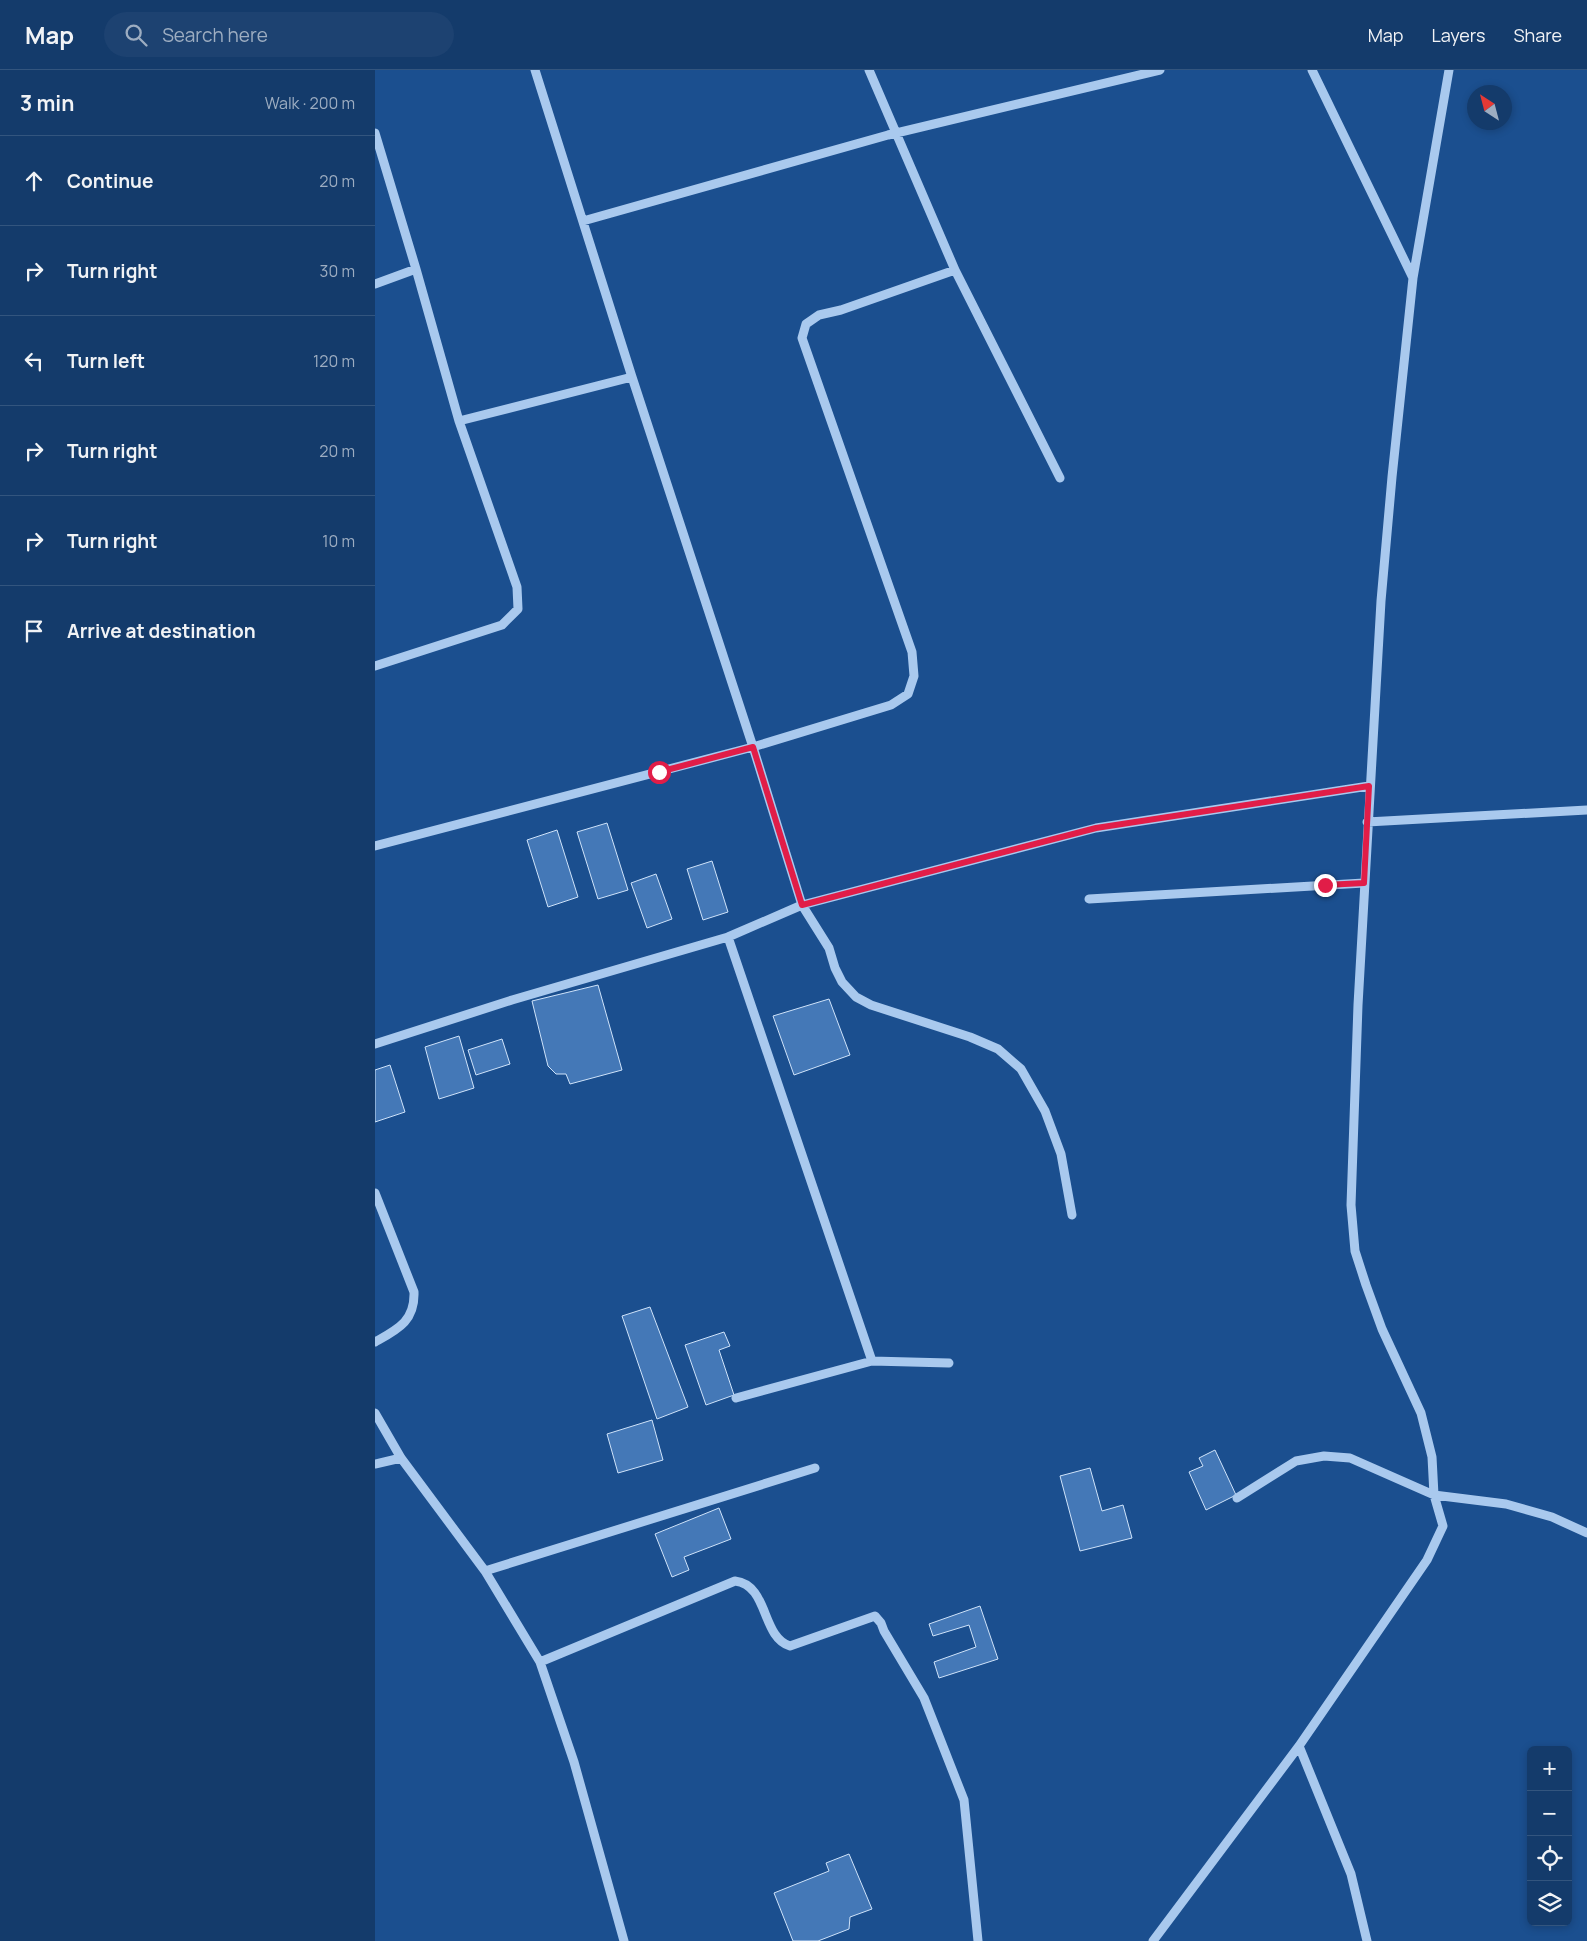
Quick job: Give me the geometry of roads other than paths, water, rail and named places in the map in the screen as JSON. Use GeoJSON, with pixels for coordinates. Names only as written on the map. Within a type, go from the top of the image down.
{"type":"FeatureCollection","features":[{"type":"Feature","properties":{"kind":"street"},"geometry":{"type":"LineString","coordinates":[[535,70],[802,905],[829,948],[835,968],[842,982],[856,998],[871,1005],[977,1040],[998,1049],[1021,1068],[1045,1111],[1061,1154],[1072,1215]]}},
{"type":"Feature","properties":{"kind":"street"},"geometry":{"type":"LineString","coordinates":[[869,70],[955,270],[1060,478]]}},
{"type":"Feature","properties":{"kind":"street"},"geometry":{"type":"LineString","coordinates":[[583,222],[895,133],[1160,70]]}},
{"type":"Feature","properties":{"kind":"street"},"geometry":{"type":"LineString","coordinates":[[1312,70],[1413,278]]}},
{"type":"Feature","properties":{"kind":"street"},"geometry":{"type":"LineString","coordinates":[[1153,1941],[1299,1746],[1427,1560],[1443,1526],[1434,1495],[1432,1457],[1421,1413],[1382,1329],[1355,1251],[1351,1205],[1357,1006],[1381,601],[1413,278],[1449,70]]}},
{"type":"Feature","properties":{"kind":"street"},"geometry":{"type":"LineString","coordinates":[[375,133],[459,421],[517,587],[518,609],[502,625],[375,666]]}},
{"type":"Feature","properties":{"kind":"street"},"geometry":{"type":"LineString","coordinates":[[375,284],[416,269]]}},
{"type":"Feature","properties":{"kind":"street"},"geometry":{"type":"LineString","coordinates":[[375,846],[753,747],[891,705],[908,694],[914,676],[912,652],[802,338],[805,324],[819,315],[841,310],[955,270]]}},
{"type":"Feature","properties":{"kind":"street"},"geometry":{"type":"LineString","coordinates":[[459,421],[632,377]]}},
{"type":"Feature","properties":{"kind":"street"},"geometry":{"type":"LineString","coordinates":[[375,1044],[512,1000],[728,937],[802,905],[1096,828],[1369,786]]}},
{"type":"Feature","properties":{"kind":"street"},"geometry":{"type":"LineString","coordinates":[[1367,822],[1587,810]]}},
{"type":"Feature","properties":{"kind":"street"},"geometry":{"type":"LineString","coordinates":[[1089,899],[1364,883]]}},
{"type":"Feature","properties":{"kind":"street"},"geometry":{"type":"LineString","coordinates":[[728,937],[872,1361]]}},
{"type":"Feature","properties":{"kind":"street"},"geometry":{"type":"LineString","coordinates":[[375,1193],[414,1292],[414,1305],[411,1314],[403,1324],[375,1342]]}},
{"type":"Feature","properties":{"kind":"street"},"geometry":{"type":"LineString","coordinates":[[736,1398],[872,1361],[949,1363]]}},
{"type":"Feature","properties":{"kind":"street"},"geometry":{"type":"LineString","coordinates":[[375,1413],[401,1458],[485,1571],[539,1662],[574,1762],[624,1941]]}},
{"type":"Feature","properties":{"kind":"street"},"geometry":{"type":"LineString","coordinates":[[1237,1498],[1296,1461],[1324,1456],[1350,1458],[1434,1495],[1505,1504],[1552,1517],[1587,1533]]}},
{"type":"Feature","properties":{"kind":"street"},"geometry":{"type":"LineString","coordinates":[[375,1464],[401,1458]]}},
{"type":"Feature","properties":{"kind":"street"},"geometry":{"type":"LineString","coordinates":[[485,1571],[815,1468]]}},
{"type":"Feature","properties":{"kind":"street"},"geometry":{"type":"LineString","coordinates":[[539,1662],[735,1581],[742,1582],[752,1589],[775,1634],[784,1644],[790,1646],[875,1616],[881,1623],[923,1698],[964,1800],[978,1941]]}},
{"type":"Feature","properties":{"kind":"street"},"geometry":{"type":"LineString","coordinates":[[1299,1746],[1351,1874],[1367,1941]]}}]}
